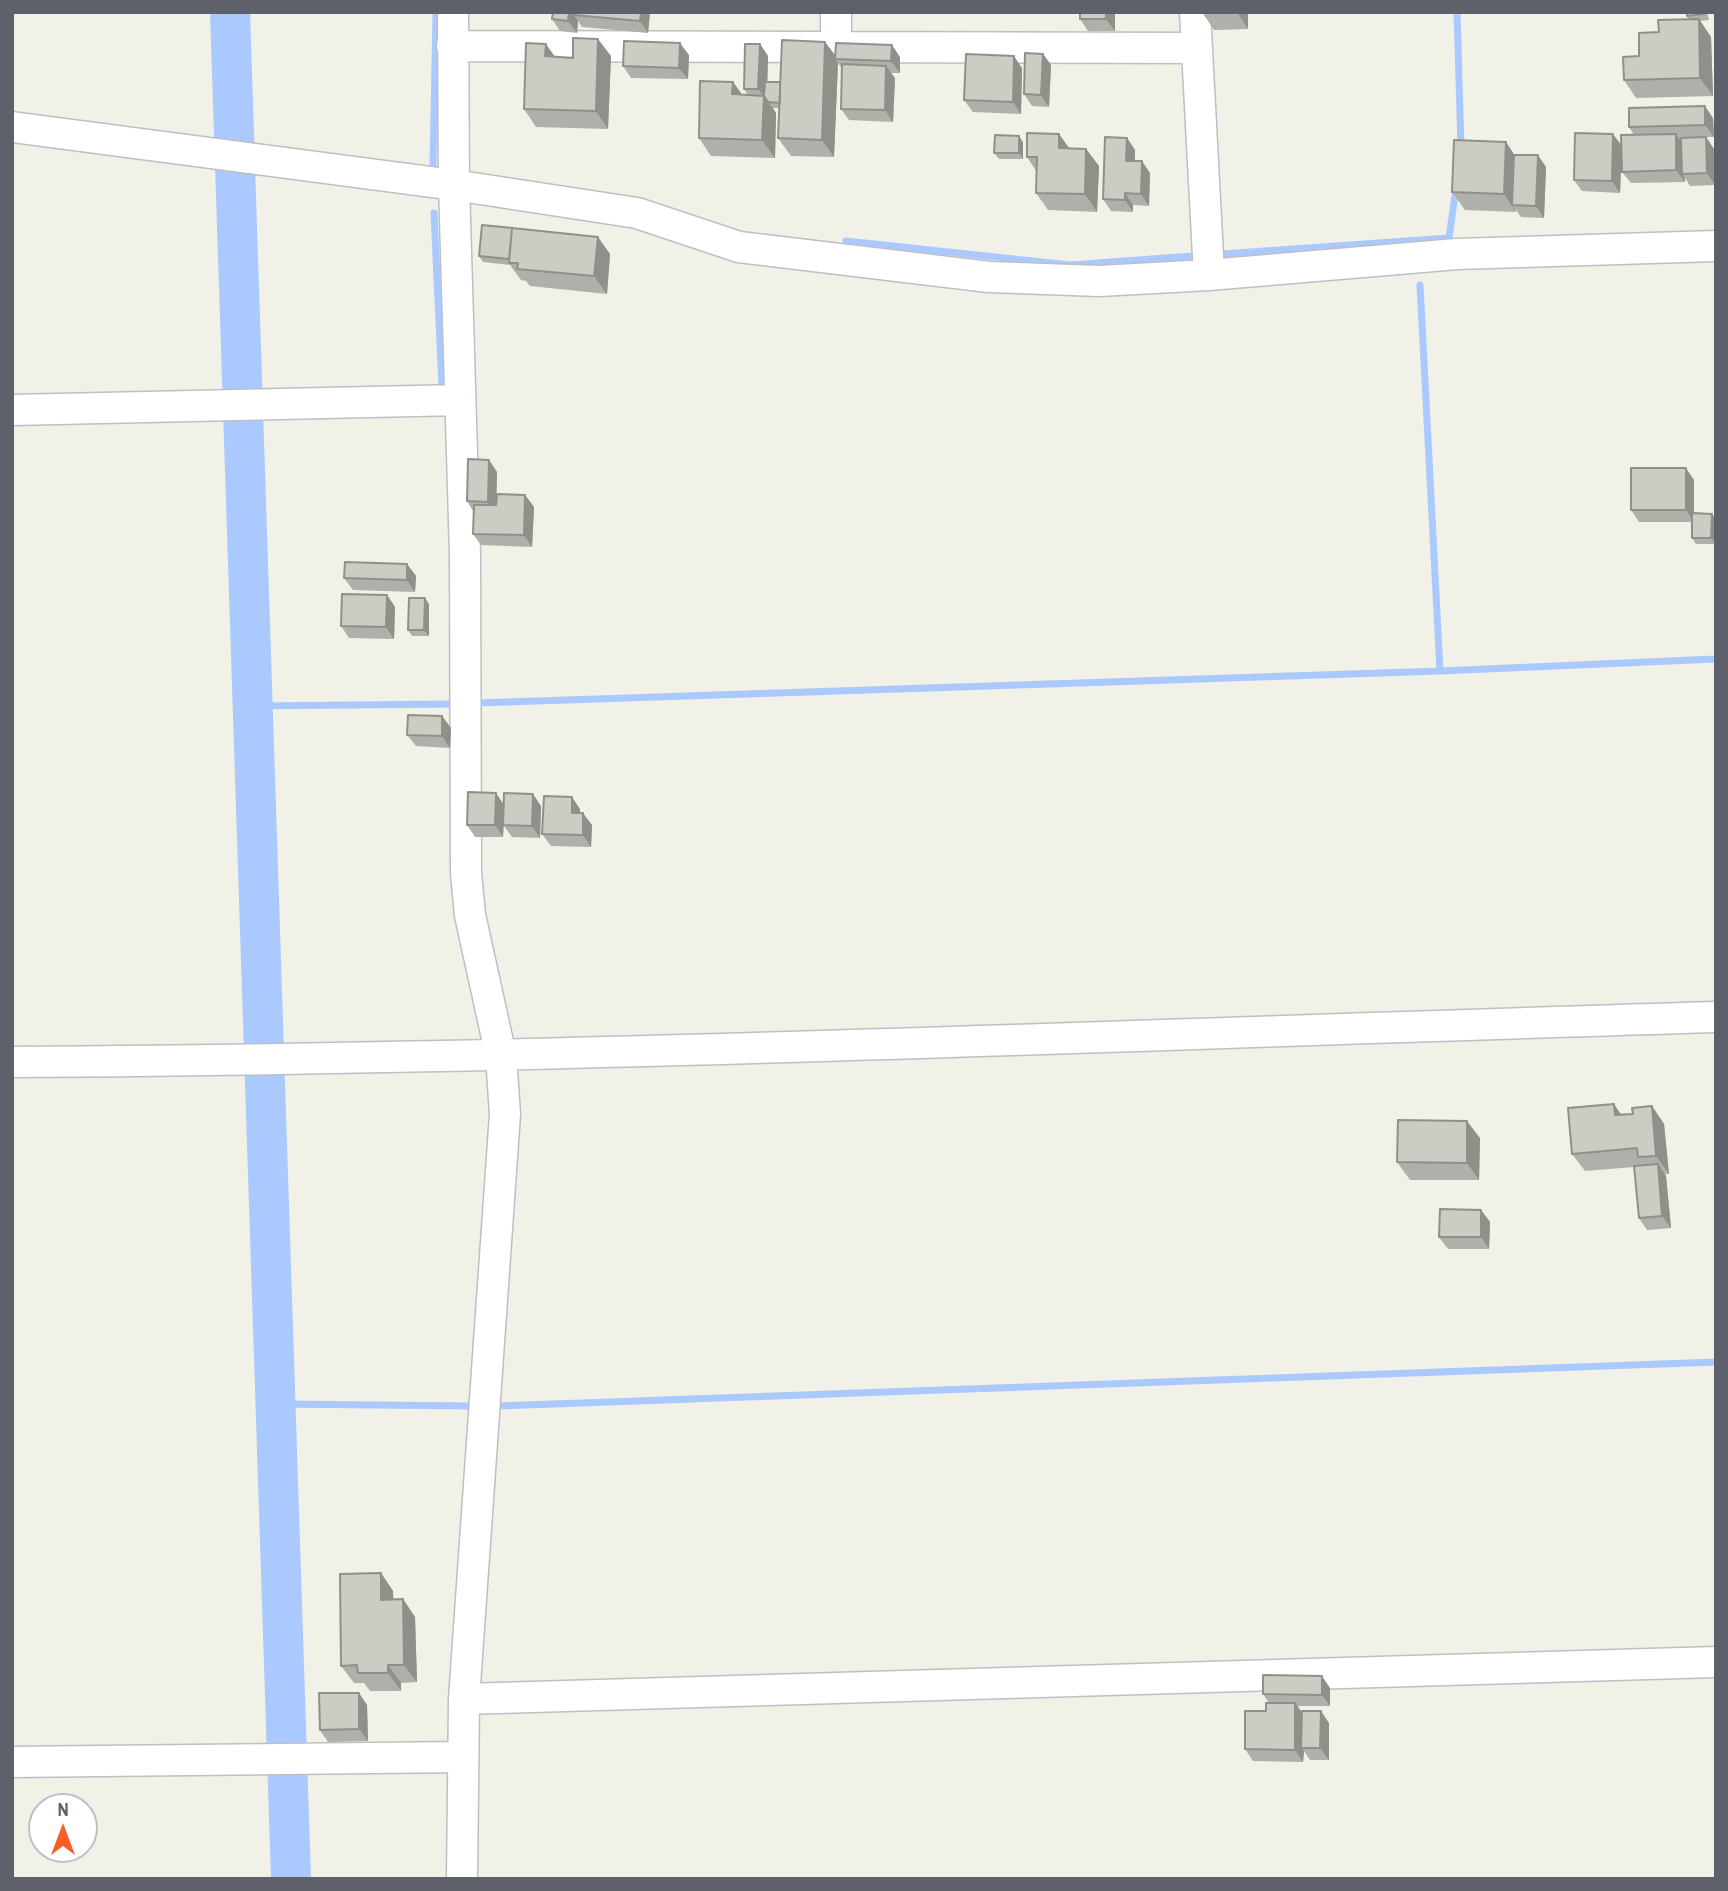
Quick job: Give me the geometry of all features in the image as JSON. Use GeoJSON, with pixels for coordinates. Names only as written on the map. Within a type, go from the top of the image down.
{"type":"FeatureCollection","features":[{"type":"Feature","properties":{"kind":"street"},"geometry":{"type":"LineString","coordinates":[[453,12],[454,185],[465,555],[466,873],[470,915],[501,1056],[505,1114],[464,1699],[462,1879]]}},
{"type":"Feature","properties":{"kind":"street"},"geometry":{"type":"LineString","coordinates":[[836,12],[836,47]]}},
{"type":"Feature","properties":{"kind":"street"},"geometry":{"type":"LineString","coordinates":[[1195,12],[1209,275]]}},
{"type":"Feature","properties":{"kind":"street"},"geometry":{"type":"LineString","coordinates":[[452,46],[1197,48]]}},
{"type":"Feature","properties":{"kind":"street"},"geometry":{"type":"LineString","coordinates":[[12,127],[637,212],[738,247],[989,277],[1099,281],[1209,275],[1457,254],[1716,246]]}},
{"type":"Feature","properties":{"kind":"street"},"geometry":{"type":"LineString","coordinates":[[12,410],[460,400]]}},
{"type":"Feature","properties":{"kind":"street"},"geometry":{"type":"LineString","coordinates":[[12,1062],[501,1056],[1716,1017]]}},
{"type":"Feature","properties":{"kind":"street"},"geometry":{"type":"LineString","coordinates":[[464,1699],[1716,1662]]}},
{"type":"Feature","properties":{"kind":"street"},"geometry":{"type":"LineString","coordinates":[[12,1762],[462,1757]]}},
{"type":"Feature","properties":{"kind":"building"},"geometry":{"type":"Polygon","coordinates":[[[553,12],[569,12],[568,21],[552,19],[553,12]]]}},
{"type":"Feature","properties":{"kind":"building"},"geometry":{"type":"Polygon","coordinates":[[[574,12],[641,12],[640,21],[574,15],[574,12]]]}},
{"type":"Feature","properties":{"kind":"building"},"geometry":{"type":"Polygon","coordinates":[[[1080,12],[1106,12],[1106,19],[1080,19],[1080,12]]]}},
{"type":"Feature","properties":{"kind":"building"},"geometry":{"type":"Polygon","coordinates":[[[1687,12],[1704,12],[1704,14],[1687,16],[1687,12]]]}},
{"type":"Feature","properties":{"kind":"building"},"geometry":{"type":"Polygon","coordinates":[[[1699,19],[1700,78],[1624,80],[1623,57],[1639,56],[1639,33],[1659,32],[1658,20],[1699,19]]]}},
{"type":"Feature","properties":{"kind":"building"},"geometry":{"type":"Polygon","coordinates":[[[573,38],[598,39],[596,111],[524,109],[526,43],[546,44],[545,56],[573,58],[573,38]]]}},
{"type":"Feature","properties":{"kind":"building"},"geometry":{"type":"Polygon","coordinates":[[[782,40],[825,42],[822,140],[778,138],[782,40]]]}},
{"type":"Feature","properties":{"kind":"building"},"geometry":{"type":"Polygon","coordinates":[[[624,41],[680,43],[679,68],[623,66],[624,41]]]}},
{"type":"Feature","properties":{"kind":"building"},"geometry":{"type":"Polygon","coordinates":[[[836,43],[892,45],[891,61],[835,59],[836,43]]]}},
{"type":"Feature","properties":{"kind":"building"},"geometry":{"type":"Polygon","coordinates":[[[745,44],[760,44],[758,89],[744,89],[745,44]]]}},
{"type":"Feature","properties":{"kind":"building"},"geometry":{"type":"Polygon","coordinates":[[[1025,53],[1043,54],[1041,95],[1024,94],[1025,53]]]}},
{"type":"Feature","properties":{"kind":"building"},"geometry":{"type":"Polygon","coordinates":[[[966,54],[1014,56],[1013,102],[964,100],[966,54]]]}},
{"type":"Feature","properties":{"kind":"building"},"geometry":{"type":"Polygon","coordinates":[[[842,64],[886,66],[885,110],[841,109],[842,64]]]}},
{"type":"Feature","properties":{"kind":"building"},"geometry":{"type":"Polygon","coordinates":[[[700,81],[733,82],[732,94],[764,96],[762,140],[699,138],[700,81]]]}},
{"type":"Feature","properties":{"kind":"building"},"geometry":{"type":"Polygon","coordinates":[[[765,82],[780,82],[780,103],[768,102],[764,96],[765,82]]]}},
{"type":"Feature","properties":{"kind":"building"},"geometry":{"type":"Polygon","coordinates":[[[1705,106],[1705,125],[1629,127],[1629,108],[1705,106]]]}},
{"type":"Feature","properties":{"kind":"building"},"geometry":{"type":"Polygon","coordinates":[[[1027,133],[1059,134],[1059,148],[1086,149],[1085,194],[1036,193],[1037,157],[1027,157],[1027,133]]]}},
{"type":"Feature","properties":{"kind":"building"},"geometry":{"type":"Polygon","coordinates":[[[1575,133],[1613,134],[1612,181],[1574,180],[1575,133]]]}},
{"type":"Feature","properties":{"kind":"building"},"geometry":{"type":"Polygon","coordinates":[[[1676,134],[1676,170],[1622,172],[1621,135],[1676,134]]]}},
{"type":"Feature","properties":{"kind":"building"},"geometry":{"type":"Polygon","coordinates":[[[995,135],[1019,136],[1019,153],[994,153],[995,135]]]}},
{"type":"Feature","properties":{"kind":"building"},"geometry":{"type":"Polygon","coordinates":[[[1105,137],[1127,138],[1126,161],[1142,161],[1141,194],[1125,193],[1125,200],[1103,199],[1105,137]]]}},
{"type":"Feature","properties":{"kind":"building"},"geometry":{"type":"Polygon","coordinates":[[[1706,137],[1707,173],[1682,174],[1681,138],[1706,137]]]}},
{"type":"Feature","properties":{"kind":"building"},"geometry":{"type":"Polygon","coordinates":[[[1454,140],[1506,142],[1504,194],[1452,192],[1454,140]]]}},
{"type":"Feature","properties":{"kind":"building"},"geometry":{"type":"Polygon","coordinates":[[[1514,155],[1538,155],[1536,206],[1512,205],[1514,155]]]}},
{"type":"Feature","properties":{"kind":"building"},"geometry":{"type":"Polygon","coordinates":[[[482,225],[513,228],[509,259],[479,256],[482,225]]]}},
{"type":"Feature","properties":{"kind":"building"},"geometry":{"type":"Polygon","coordinates":[[[512,228],[598,237],[594,276],[517,269],[518,263],[509,263],[512,228]]]}},
{"type":"Feature","properties":{"kind":"building"},"geometry":{"type":"Polygon","coordinates":[[[468,459],[489,460],[488,502],[467,501],[468,459]]]}},
{"type":"Feature","properties":{"kind":"building"},"geometry":{"type":"Polygon","coordinates":[[[1631,468],[1686,468],[1686,510],[1631,510],[1631,468]]]}},
{"type":"Feature","properties":{"kind":"building"},"geometry":{"type":"Polygon","coordinates":[[[497,494],[525,495],[524,535],[473,534],[474,505],[496,505],[497,494]]]}},
{"type":"Feature","properties":{"kind":"building"},"geometry":{"type":"Polygon","coordinates":[[[1692,513],[1712,514],[1711,538],[1692,538],[1692,513]]]}},
{"type":"Feature","properties":{"kind":"building"},"geometry":{"type":"Polygon","coordinates":[[[345,562],[407,564],[407,580],[344,578],[345,562]]]}},
{"type":"Feature","properties":{"kind":"building"},"geometry":{"type":"Polygon","coordinates":[[[342,594],[387,595],[386,627],[341,626],[342,594]]]}},
{"type":"Feature","properties":{"kind":"building"},"geometry":{"type":"Polygon","coordinates":[[[409,598],[425,598],[424,630],[408,630],[409,598]]]}},
{"type":"Feature","properties":{"kind":"building"},"geometry":{"type":"Polygon","coordinates":[[[408,715],[442,716],[442,736],[407,735],[408,715]]]}},
{"type":"Feature","properties":{"kind":"building"},"geometry":{"type":"Polygon","coordinates":[[[468,792],[496,793],[495,825],[467,825],[468,792]]]}},
{"type":"Feature","properties":{"kind":"building"},"geometry":{"type":"Polygon","coordinates":[[[504,793],[533,794],[532,826],[503,825],[504,793]]]}},
{"type":"Feature","properties":{"kind":"building"},"geometry":{"type":"Polygon","coordinates":[[[544,796],[572,797],[572,813],[583,813],[583,835],[542,834],[544,796]]]}},
{"type":"Feature","properties":{"kind":"building"},"geometry":{"type":"Polygon","coordinates":[[[1614,1104],[1615,1115],[1633,1114],[1632,1108],[1652,1106],[1656,1156],[1638,1157],[1637,1148],[1572,1154],[1568,1108],[1614,1104]]]}},
{"type":"Feature","properties":{"kind":"building"},"geometry":{"type":"Polygon","coordinates":[[[1398,1120],[1467,1121],[1467,1163],[1397,1162],[1398,1120]]]}},
{"type":"Feature","properties":{"kind":"building"},"geometry":{"type":"Polygon","coordinates":[[[1658,1164],[1662,1216],[1639,1218],[1634,1166],[1658,1164]]]}},
{"type":"Feature","properties":{"kind":"building"},"geometry":{"type":"Polygon","coordinates":[[[1440,1209],[1481,1210],[1481,1237],[1439,1237],[1440,1209]]]}},
{"type":"Feature","properties":{"kind":"building"},"geometry":{"type":"Polygon","coordinates":[[[381,1573],[381,1600],[403,1599],[404,1665],[388,1665],[388,1673],[358,1673],[357,1665],[341,1666],[340,1574],[381,1573]]]}},
{"type":"Feature","properties":{"kind":"building"},"geometry":{"type":"Polygon","coordinates":[[[1263,1675],[1322,1676],[1322,1695],[1263,1694],[1263,1675]]]}},
{"type":"Feature","properties":{"kind":"building"},"geometry":{"type":"Polygon","coordinates":[[[319,1693],[359,1693],[359,1729],[320,1730],[319,1693]]]}},
{"type":"Feature","properties":{"kind":"building"},"geometry":{"type":"Polygon","coordinates":[[[1266,1703],[1295,1703],[1295,1750],[1245,1749],[1245,1711],[1266,1711],[1266,1703]]]}},
{"type":"Feature","properties":{"kind":"building"},"geometry":{"type":"Polygon","coordinates":[[[1302,1711],[1321,1711],[1320,1748],[1301,1748],[1302,1711]]]}},
{"type":"Feature","properties":{"kind":"waterway"},"geometry":{"type":"LineString","coordinates":[[230,12],[291,1879]]}},
{"type":"Feature","properties":{"kind":"waterway"},"geometry":{"type":"LineString","coordinates":[[433,165],[436,12]]}},
{"type":"Feature","properties":{"kind":"waterway"},"geometry":{"type":"LineString","coordinates":[[1457,12],[1461,148]]}},
{"type":"Feature","properties":{"kind":"waterway"},"geometry":{"type":"LineString","coordinates":[[1222,254],[1449,238],[1456,188]]}},
{"type":"Feature","properties":{"kind":"waterway"},"geometry":{"type":"LineString","coordinates":[[434,213],[442,387],[435,388]]}},
{"type":"Feature","properties":{"kind":"waterway"},"geometry":{"type":"LineString","coordinates":[[846,241],[1070,265],[1192,256]]}},
{"type":"Feature","properties":{"kind":"waterway"},"geometry":{"type":"LineString","coordinates":[[1420,285],[1440,671]]}},
{"type":"Feature","properties":{"kind":"waterway"},"geometry":{"type":"LineString","coordinates":[[476,703],[1440,671],[1716,659]]}},
{"type":"Feature","properties":{"kind":"waterway"},"geometry":{"type":"LineString","coordinates":[[253,706],[451,704]]}},
{"type":"Feature","properties":{"kind":"waterway"},"geometry":{"type":"LineString","coordinates":[[498,1406],[1716,1362]]}},
{"type":"Feature","properties":{"kind":"waterway"},"geometry":{"type":"LineString","coordinates":[[275,1404],[474,1406]]}}]}
